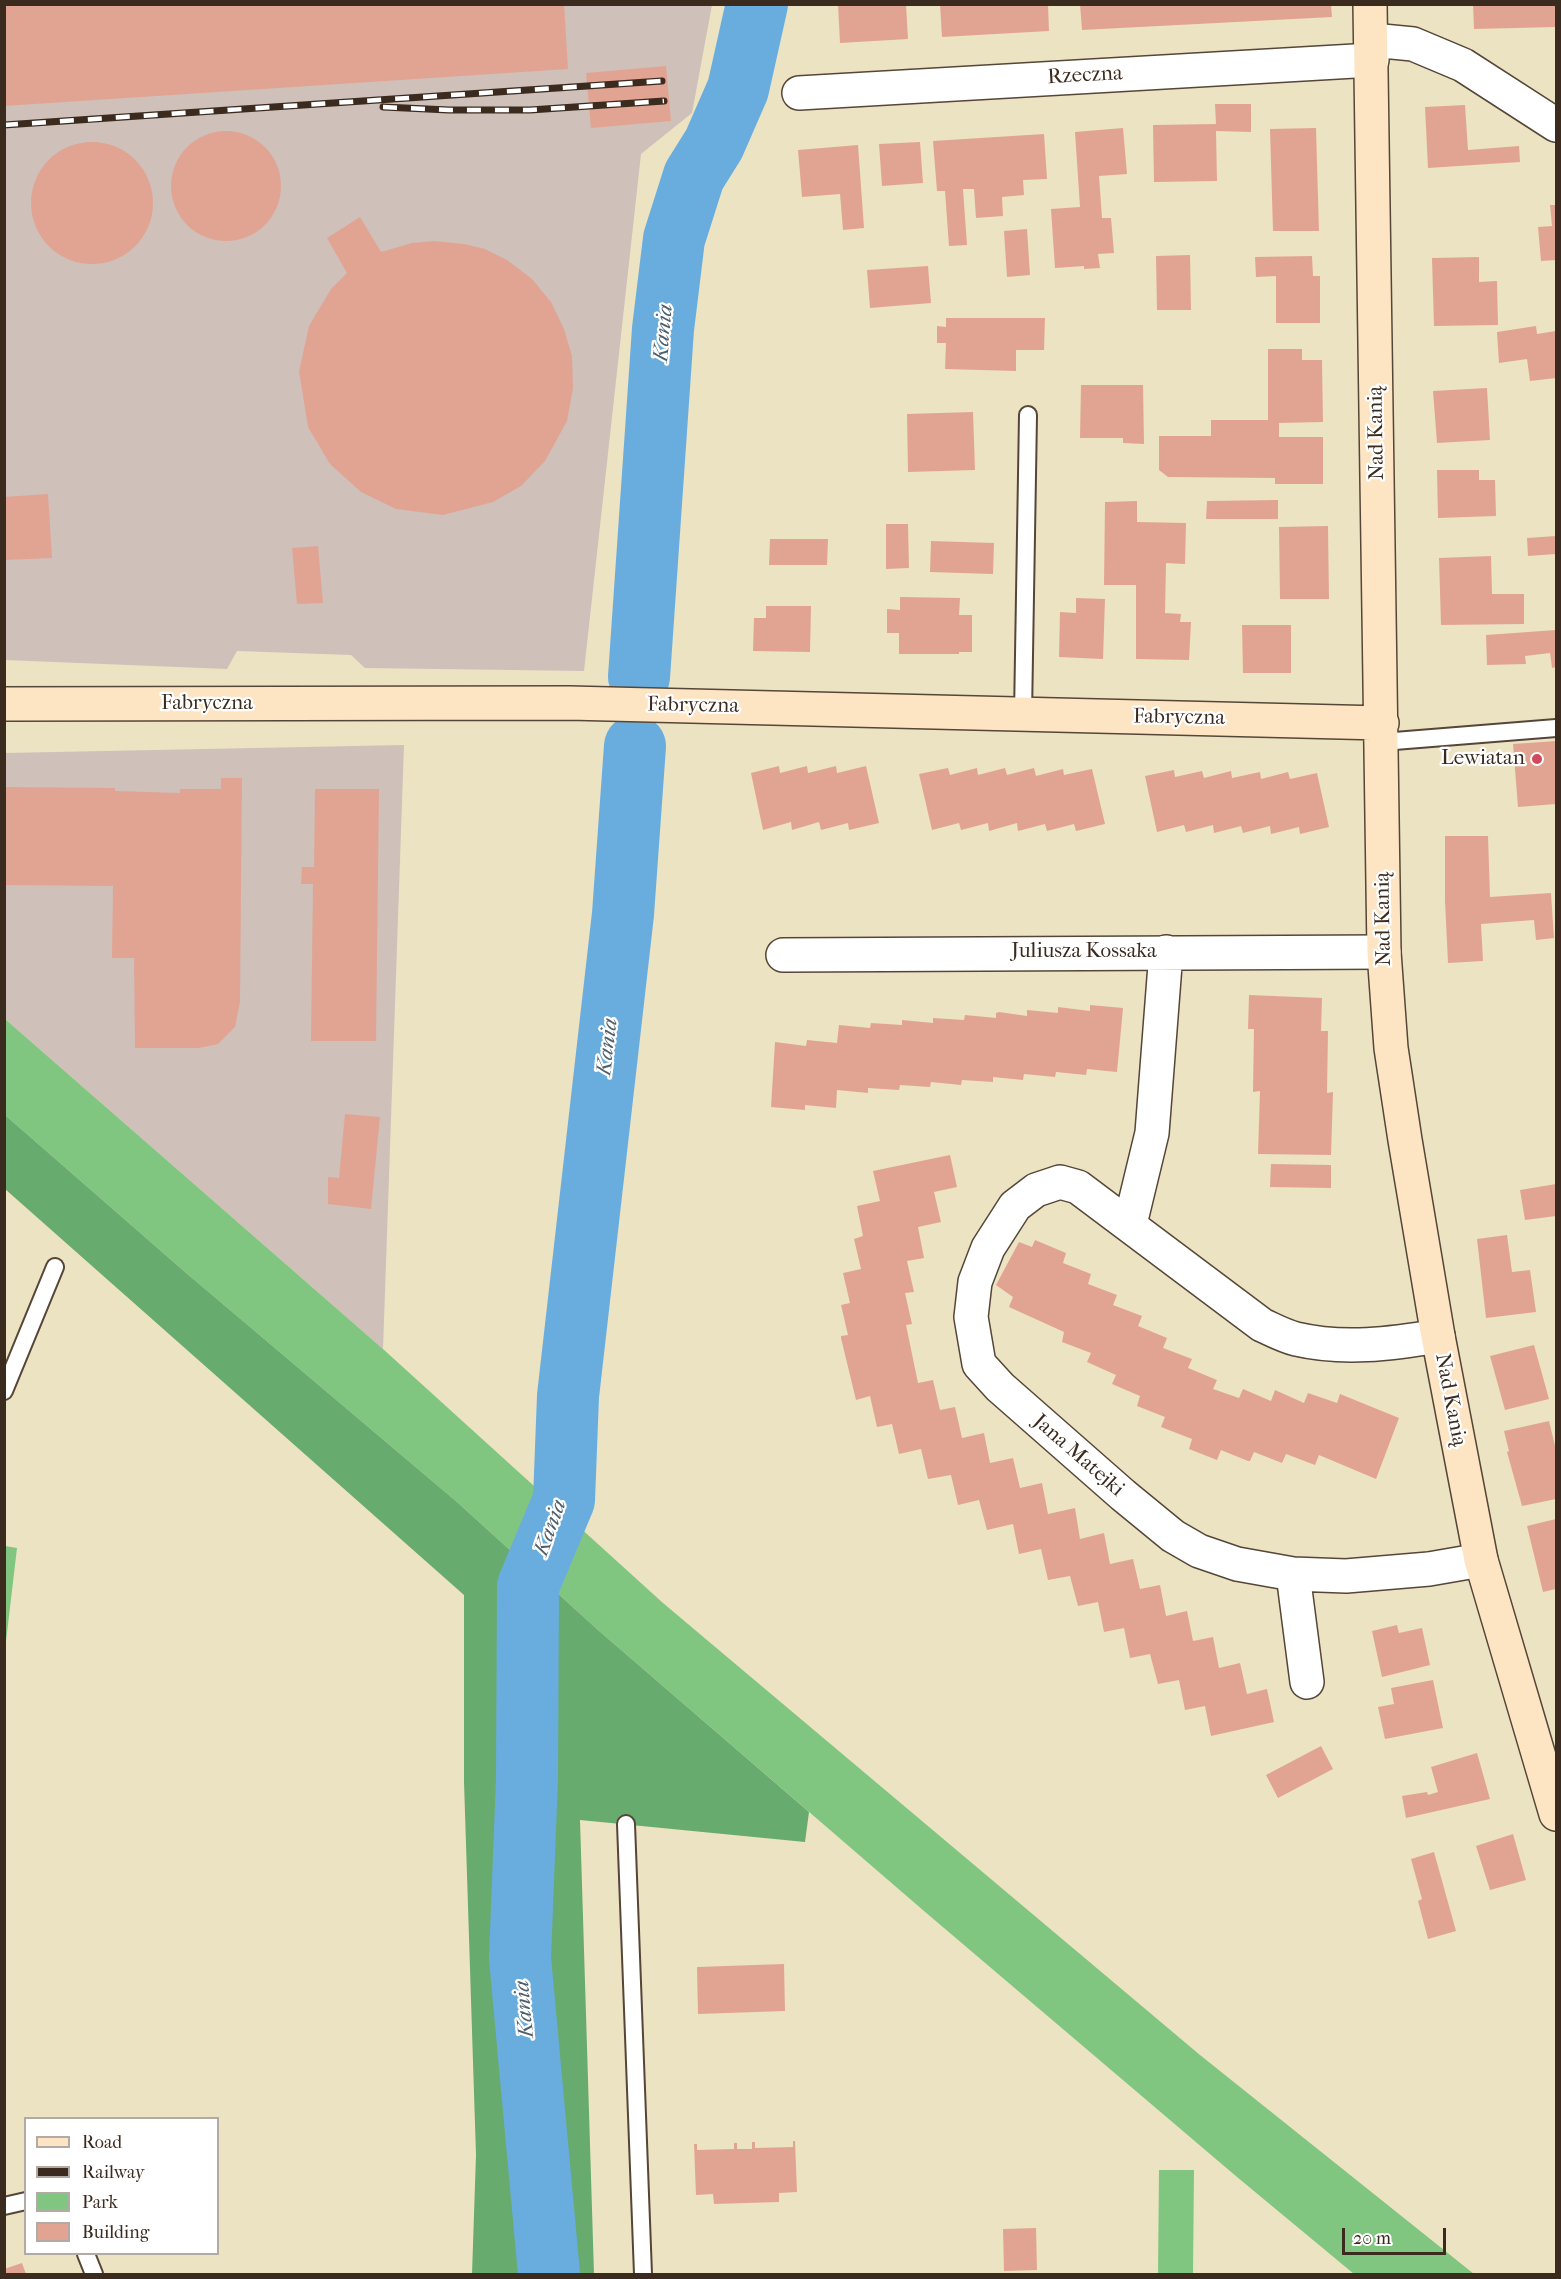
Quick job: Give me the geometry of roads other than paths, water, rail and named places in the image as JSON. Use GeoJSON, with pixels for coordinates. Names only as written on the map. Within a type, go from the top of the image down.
{"type":"FeatureCollection","features":[{"type":"Feature","properties":{"kind":"street","name":"Nad Kanią"},"geometry":{"type":"LineString","coordinates":[[1370,4],[1384,952],[1391,1048],[1438,1336],[1481,1560],[1548,1754],[1557,1814]]}},
{"type":"Feature","properties":{"kind":"street","name":"Rzeczna"},"geometry":{"type":"LineString","coordinates":[[799,93],[1372,50],[1413,44],[1463,65],[1557,125]]}},
{"type":"Feature","properties":{"kind":"street","name":"Fabryczna"},"geometry":{"type":"LineString","coordinates":[[4,704],[569,703],[1023,715],[1382,732]]}},
{"type":"Feature","properties":{"kind":"street"},"geometry":{"type":"LineString","coordinates":[[1130,1224],[1152,1133],[1166,952]]}},
{"type":"Feature","properties":{"kind":"street","name":"Juliusza Kossaka"},"geometry":{"type":"LineString","coordinates":[[783,955],[1384,952]]}},
{"type":"Feature","properties":{"kind":"street","name":"Jana Matejki"},"geometry":{"type":"LineString","coordinates":[[1438,1336],[1395,1343],[1334,1346],[1294,1339],[1262,1325],[1078,1186],[1060,1182],[1036,1190],[1015,1206],[988,1248],[975,1282],[971,1317],[979,1364],[1000,1388],[1173,1536],[1199,1551],[1237,1564],[1293,1574],[1346,1576],[1429,1569],[1481,1560]]}},
{"type":"Feature","properties":{"kind":"street"},"geometry":{"type":"LineString","coordinates":[[1293,1574],[1307,1682]]}},
{"type":"Feature","properties":{"kind":"lane"},"geometry":{"type":"LineString","coordinates":[[1023,715],[1028,415]]}},
{"type":"Feature","properties":{"kind":"lane"},"geometry":{"type":"LineString","coordinates":[[1382,732],[1557,728]]}},
{"type":"Feature","properties":{"kind":"lane"},"geometry":{"type":"LineString","coordinates":[[4,1391],[55,1267]]}},
{"type":"Feature","properties":{"kind":"lane"},"geometry":{"type":"LineString","coordinates":[[626,1824],[643,2274]]}},
{"type":"Feature","properties":{"kind":"lane"},"geometry":{"type":"LineString","coordinates":[[4,2206],[24,2201]]}},
{"type":"Feature","properties":{"kind":"lane"},"geometry":{"type":"LineString","coordinates":[[87,2255],[94,2274]]}},
{"type":"Feature","properties":{"kind":"waterway","name":"Kania"},"geometry":{"type":"LineString","coordinates":[[639,677],[663,329],[674,239],[694,176],[714,144],[738,89],[757,4]]}},
{"type":"Feature","properties":{"kind":"waterway","name":"Kania"},"geometry":{"type":"LineString","coordinates":[[549,2274],[520,1958],[527,1778],[528,1586],[564,1500],[568,1396],[623,914],[635,746]]}},
{"type":"Feature","properties":{"kind":"railway"},"geometry":{"type":"LineString","coordinates":[[4,125],[662,81]]}},
{"type":"Feature","properties":{"kind":"railway"},"geometry":{"type":"LineString","coordinates":[[383,107],[530,110],[664,101]]}},
{"type":"Feature","properties":{"kind":"place","name":"Lewiatan"},"geometry":{"type":"Point","coordinates":[1537,759]}}]}
